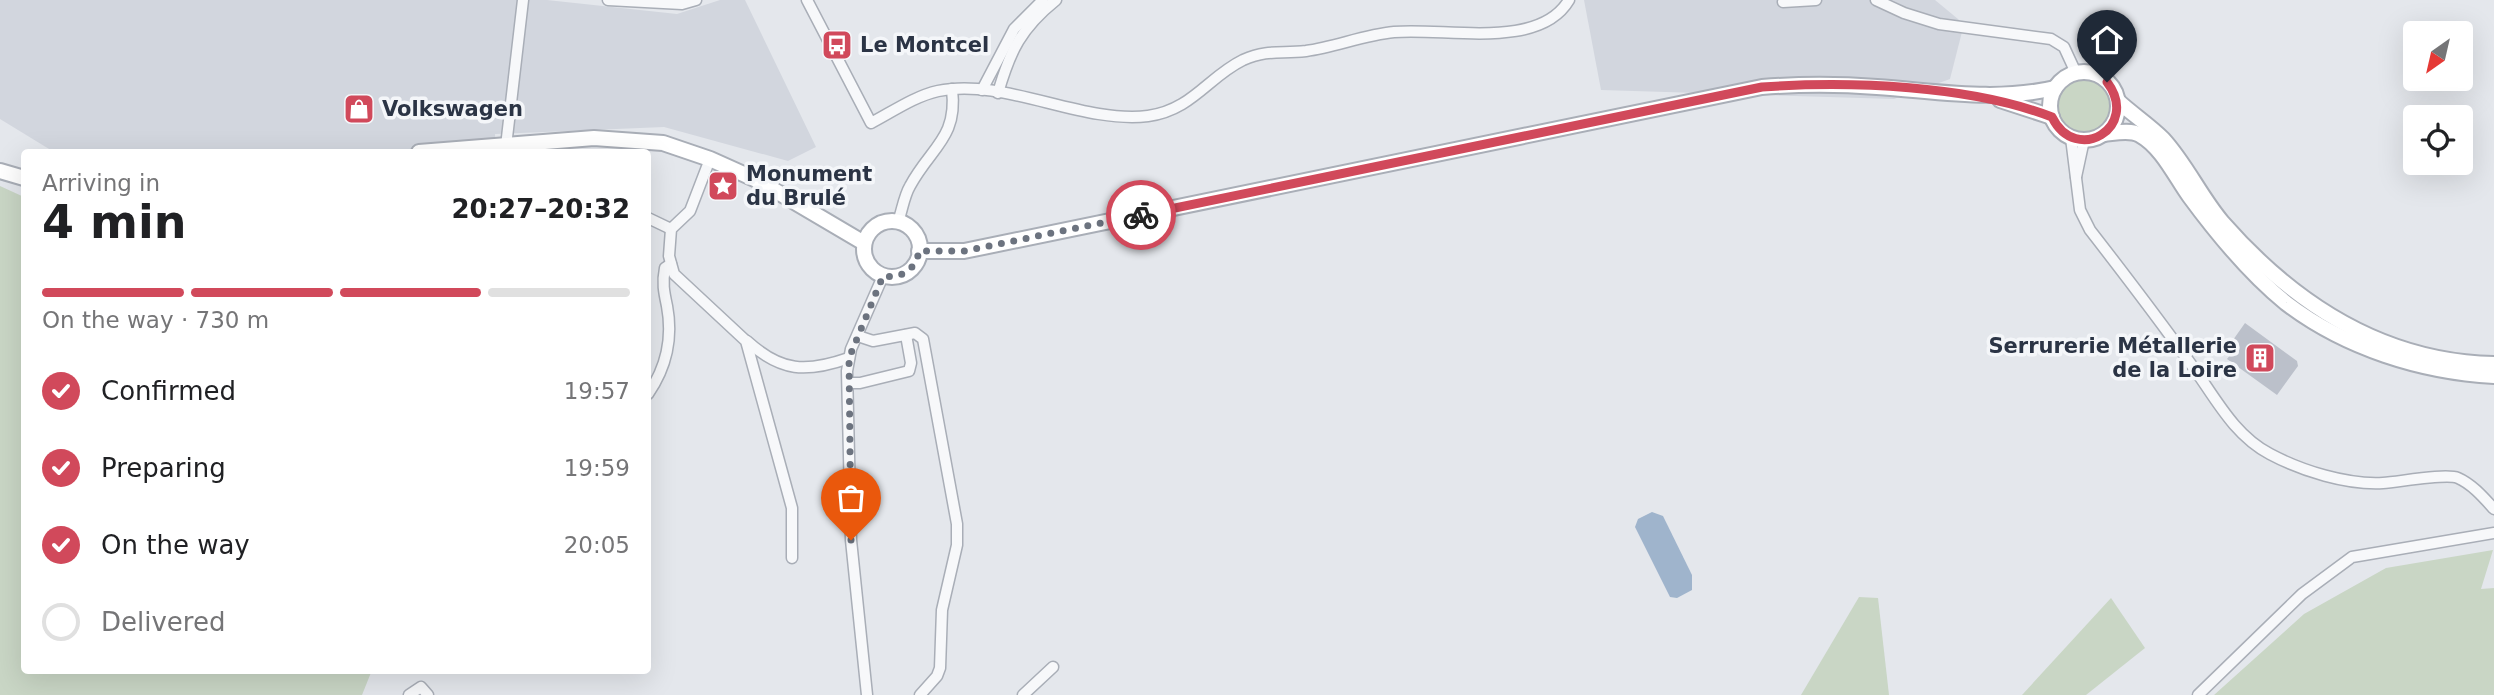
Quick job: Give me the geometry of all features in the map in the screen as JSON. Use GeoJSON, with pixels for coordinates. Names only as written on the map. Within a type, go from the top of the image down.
{"type":"FeatureCollection","features":[{"type":"Feature","properties":{"kind":"main road"},"geometry":{"type":"LineString","coordinates":[[2494,364],[2428,355],[2377,339],[2338,321],[2300,298],[2267,269],[2221,220],[2162,138],[2118,101],[2107,82],[2098,75],[2076,73],[2064,78],[2055,88],[2050,107],[2056,126],[2078,139],[2104,134],[2139,134],[2154,147],[2248,269],[2290,305],[2375,352],[2436,368],[2494,376]]}},
{"type":"Feature","properties":{"kind":"main road"},"geometry":{"type":"LineString","coordinates":[[919,251],[964,251],[1762,87],[1831,84],[1988,97],[2055,88]]}},
{"type":"Feature","properties":{"kind":"main road"},"geometry":{"type":"LineString","coordinates":[[1988,97],[2052,117]]}},
{"type":"Feature","properties":{"kind":"main road"},"geometry":{"type":"LineString","coordinates":[[2104,134],[2117,114],[2118,101]]}},
{"type":"Feature","properties":{"kind":"main road"},"geometry":{"type":"LineString","coordinates":[[462,149],[594,138],[663,143],[710,159],[759,181],[864,243]]}},
{"type":"Feature","properties":{"kind":"main road"},"geometry":{"type":"LineString","coordinates":[[0,172],[21,177]]}},
{"type":"Feature","properties":{"kind":"main road"},"geometry":{"type":"LineString","coordinates":[[898,222],[914,233],[919,251],[916,263],[907,272],[896,276],[883,276],[869,265],[864,255],[864,243],[870,232],[880,224],[898,222]]}},
{"type":"Feature","properties":{"kind":"street"},"geometry":{"type":"LineString","coordinates":[[506,146],[523,0]]}},
{"type":"Feature","properties":{"kind":"street"},"geometry":{"type":"LineString","coordinates":[[608,0],[682,4],[696,0]]}},
{"type":"Feature","properties":{"kind":"street"},"geometry":{"type":"LineString","coordinates":[[807,0],[871,123],[935,92],[952,89],[982,90],[1100,113],[1152,115],[1188,103],[1239,62],[1262,52],[1304,51],[1394,32],[1520,31],[1548,22],[1564,9],[1569,0]]}},
{"type":"Feature","properties":{"kind":"street"},"geometry":{"type":"LineString","coordinates":[[982,90],[1014,29],[1043,0]]}},
{"type":"Feature","properties":{"kind":"street"},"geometry":{"type":"LineString","coordinates":[[998,93],[1006,65],[1025,28],[1056,0]]}},
{"type":"Feature","properties":{"kind":"street"},"geometry":{"type":"LineString","coordinates":[[1783,2],[1816,0]]}},
{"type":"Feature","properties":{"kind":"street"},"geometry":{"type":"LineString","coordinates":[[1876,0],[1916,18],[1939,24],[2051,39],[2064,47],[2076,73]]}},
{"type":"Feature","properties":{"kind":"street"},"geometry":{"type":"LineString","coordinates":[[898,222],[909,187],[946,135],[954,110],[952,89]]}},
{"type":"Feature","properties":{"kind":"street"},"geometry":{"type":"LineString","coordinates":[[2078,139],[2076,177],[2080,210],[2090,230],[2194,367],[2227,418],[2245,435],[2269,453],[2297,466],[2350,481],[2380,483],[2454,477],[2477,491],[2494,509]]}},
{"type":"Feature","properties":{"kind":"street"},"geometry":{"type":"LineString","coordinates":[[710,159],[690,211],[671,229],[671,264],[682,283],[758,352],[788,367],[808,369],[849,358]]}},
{"type":"Feature","properties":{"kind":"street"},"geometry":{"type":"LineString","coordinates":[[651,219],[671,229]]}},
{"type":"Feature","properties":{"kind":"street"},"geometry":{"type":"LineString","coordinates":[[651,389],[661,373],[666,355],[669,324],[662,290],[665,268],[671,264]]}},
{"type":"Feature","properties":{"kind":"street"},"geometry":{"type":"LineString","coordinates":[[867,695],[851,540],[848,383],[849,358],[883,276]]}},
{"type":"Feature","properties":{"kind":"street"},"geometry":{"type":"LineString","coordinates":[[858,336],[873,341],[915,333],[923,339],[957,524],[957,545],[942,611],[940,668],[937,676],[920,695]]}},
{"type":"Feature","properties":{"kind":"street"},"geometry":{"type":"LineString","coordinates":[[848,383],[860,383],[909,371],[911,363],[906,335]]}},
{"type":"Feature","properties":{"kind":"street"},"geometry":{"type":"LineString","coordinates":[[746,341],[792,509],[792,558]]}},
{"type":"Feature","properties":{"kind":"street"},"geometry":{"type":"LineString","coordinates":[[2198,695],[2302,594],[2352,557],[2494,533]]}},
{"type":"Feature","properties":{"kind":"street"},"geometry":{"type":"LineString","coordinates":[[1023,695],[1053,667]]}},
{"type":"Feature","properties":{"kind":"street"},"geometry":{"type":"LineString","coordinates":[[409,695],[424,691]]}},
{"type":"Feature","properties":{"kind":"shaded area"},"geometry":{"type":"Polygon","coordinates":[[[0,0],[547,0],[677,14],[720,0],[745,0],[816,147],[788,161],[664,127],[495,134],[496,149],[49,149],[0,119],[0,0]]]}},
{"type":"Feature","properties":{"kind":"shaded area"},"geometry":{"type":"Polygon","coordinates":[[[1584,0],[1935,0],[1964,24],[1950,79],[1894,99],[1601,90],[1584,0]]]}},
{"type":"Feature","properties":{"kind":"green space"},"geometry":{"type":"Polygon","coordinates":[[[2084,78],[2105,86],[2113,107],[2105,128],[2084,136],[2063,128],[2055,107],[2063,86],[2084,78]]]}},
{"type":"Feature","properties":{"kind":"green space"},"geometry":{"type":"Polygon","coordinates":[[[0,186],[21,196],[21,674],[370,674],[362,695],[0,695],[0,186]]]}},
{"type":"Feature","properties":{"kind":"green space"},"geometry":{"type":"Polygon","coordinates":[[[2493,550],[2481,589],[2494,588],[2494,695],[2214,695],[2304,614],[2386,568],[2493,550]]]}},
{"type":"Feature","properties":{"kind":"green space"},"geometry":{"type":"Polygon","coordinates":[[[1859,597],[1878,598],[1889,695],[1801,695],[1859,597]]]}},
{"type":"Feature","properties":{"kind":"green space"},"geometry":{"type":"Polygon","coordinates":[[[2111,598],[2145,648],[2086,695],[2022,695],[2111,598]]]}},
{"type":"Feature","properties":{"kind":"water"},"geometry":{"type":"Polygon","coordinates":[[[1652,512],[1663,516],[1692,575],[1692,590],[1677,598],[1670,597],[1635,527],[1638,519],[1652,512]]]}},
{"type":"Feature","properties":{"kind":"building","name":"Serrurerie Métallerie de la Loire"},"geometry":{"type":"Polygon","coordinates":[[[2245,323],[2297,361],[2298,366],[2277,395],[2227,359],[2239,344],[2233,340],[2245,323]]]}},
{"type":"Feature","properties":{"kind":"way so far"},"geometry":{"type":"LineString","coordinates":[[851,540],[849,358],[883,276],[890,277],[907,272],[916,263],[919,251],[964,251],[1141,215]]}},
{"type":"Feature","properties":{"kind":"place","name":"Le Montcel"},"geometry":{"type":"Point","coordinates":[837,45]}},
{"type":"Feature","properties":{"kind":"place","name":"Volkswagen"},"geometry":{"type":"Point","coordinates":[359,109]}},
{"type":"Feature","properties":{"kind":"place","name":"Monument du Brulé"},"geometry":{"type":"Point","coordinates":[723,186]}},
{"type":"Feature","properties":{"kind":"place","name":"Serrurerie Métallerie de la Loire"},"geometry":{"type":"Point","coordinates":[2260,358]}},
{"type":"Feature","properties":{"kind":"route"},"geometry":{"type":"LineString","coordinates":[[1141,215],[1762,87],[1831,84],[1988,97],[2052,117],[2063,133],[2071,138],[2084,140],[2098,138],[2104,134],[2117,114],[2118,101],[2107,82]]}}]}
